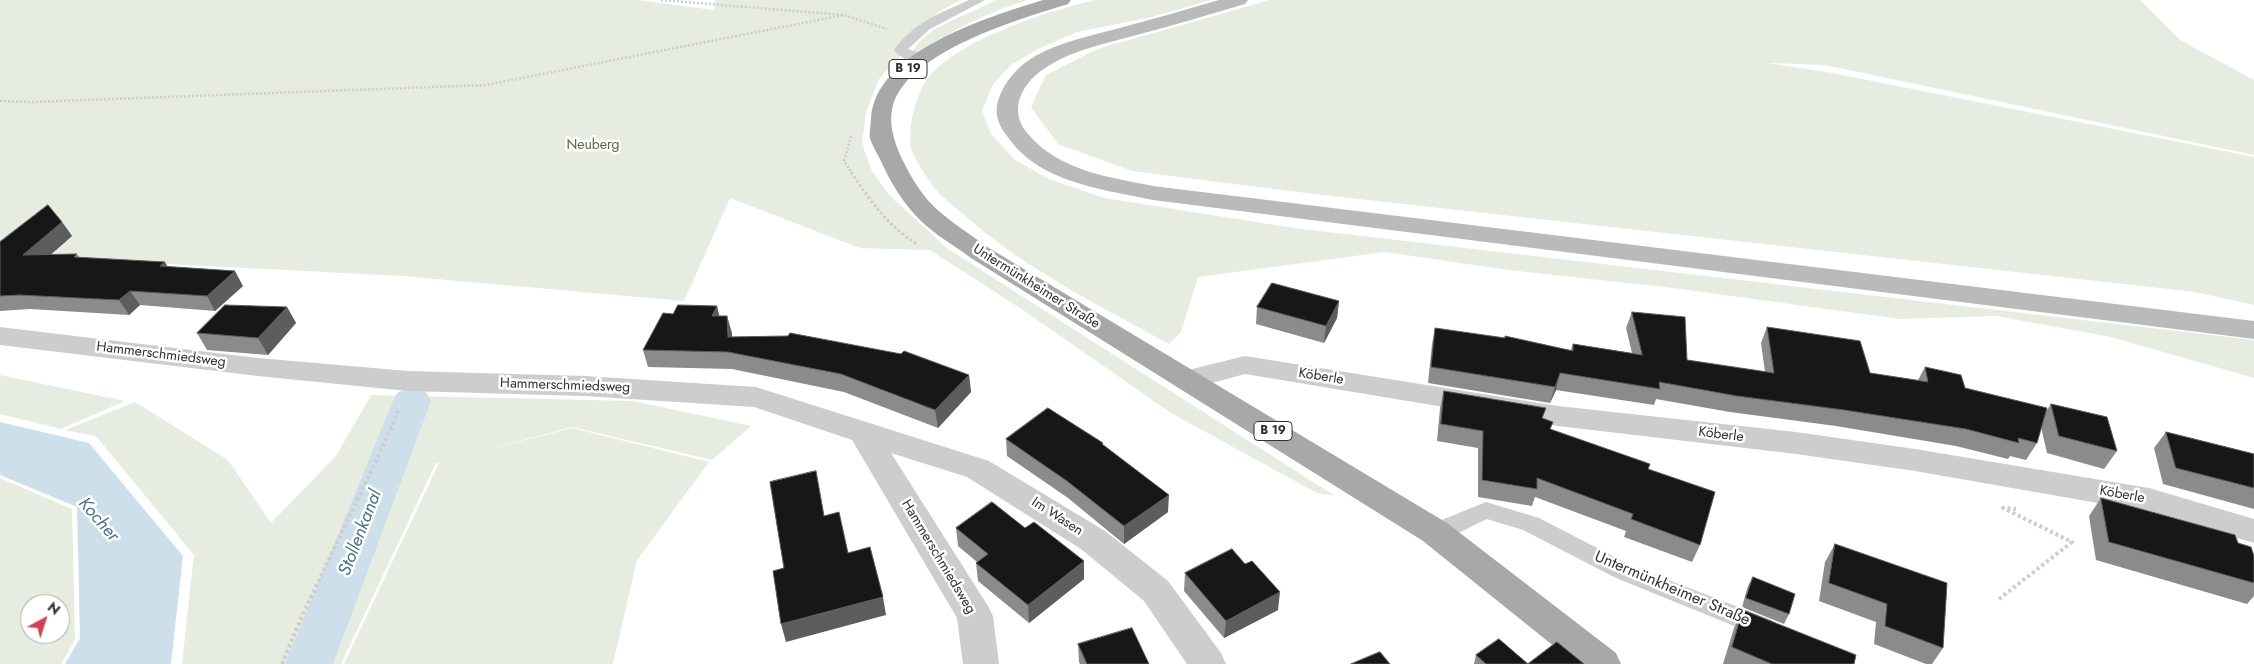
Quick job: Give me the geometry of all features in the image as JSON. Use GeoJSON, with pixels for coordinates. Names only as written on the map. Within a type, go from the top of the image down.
{"type":"FeatureCollection","features":[{"type":"Feature","properties":{"kind":"main road","name":"Untermünkheimer Straße"},"geometry":{"type":"LineString","coordinates":[[1062,0],[1008,17],[947,42],[916,47],[887,97],[880,115],[881,140],[889,162],[907,188],[930,216],[980,252],[1186,380],[1292,442],[1435,532],[1603,664]]}},
{"type":"Feature","properties":{"kind":"main road"},"geometry":{"type":"LineString","coordinates":[[1239,0],[1063,50],[1043,60],[1028,70],[1011,92],[1007,108],[1010,125],[1022,142],[1044,160],[1070,172],[1153,193],[2254,330]]}},
{"type":"Feature","properties":{"kind":"street","name":"Hammerschmiedsweg"},"geometry":{"type":"LineString","coordinates":[[0,336],[258,367],[408,381],[585,386],[756,397],[863,433],[975,616],[980,664]]}},
{"type":"Feature","properties":{"kind":"street","name":"Köberle"},"geometry":{"type":"LineString","coordinates":[[1186,380],[1245,365],[1558,416],[1796,443],[1906,459],[2149,500],[2254,531]]}},
{"type":"Feature","properties":{"kind":"street","name":"Im Wasen"},"geometry":{"type":"LineString","coordinates":[[863,433],[978,468],[1093,540],[1156,591],[1208,664]]}},
{"type":"Feature","properties":{"kind":"lane"},"geometry":{"type":"LineString","coordinates":[[916,47],[940,18],[979,0]]}},
{"type":"Feature","properties":{"kind":"lane","name":"Untermünkheimer Straße"},"geometry":{"type":"LineString","coordinates":[[1435,532],[1486,510],[1531,524],[1624,572],[1782,635]]}},
{"type":"Feature","properties":{"kind":"path"},"geometry":{"type":"LineString","coordinates":[[661,0],[844,16],[916,47]]}},
{"type":"Feature","properties":{"kind":"path"},"geometry":{"type":"LineString","coordinates":[[0,101],[32,102],[486,85],[844,16]]}},
{"type":"Feature","properties":{"kind":"path"},"geometry":{"type":"LineString","coordinates":[[282,664],[302,616],[391,429],[408,381]]}},
{"type":"Feature","properties":{"kind":"path"},"geometry":{"type":"LineString","coordinates":[[1998,599],[2072,542],[2004,508],[2022,509]]}},
{"type":"Feature","properties":{"kind":"green space","name":"Neuberg"},"geometry":{"type":"Polygon","coordinates":[[[0,0],[637,0],[714,10],[715,0],[961,0],[940,11],[900,47],[907,49],[879,79],[866,112],[862,144],[872,171],[890,196],[948,249],[1335,496],[1317,493],[1171,413],[1023,310],[930,250],[860,248],[730,198],[684,301],[402,276],[70,259],[0,263],[0,0]]]}},
{"type":"Feature","properties":{"kind":"green space"},"geometry":{"type":"Polygon","coordinates":[[[995,0],[1028,0],[971,22],[917,53],[913,51],[919,42],[938,27],[995,0]]]}},
{"type":"Feature","properties":{"kind":"green space"},"geometry":{"type":"Polygon","coordinates":[[[1096,0],[1211,0],[1152,17],[1077,32],[1040,48],[1012,64],[994,83],[982,110],[991,134],[1015,160],[1049,179],[1104,198],[1294,228],[2254,340],[2254,378],[2111,337],[1996,316],[1900,319],[1673,288],[1508,270],[1385,252],[1198,277],[1181,332],[1169,344],[1061,284],[1009,251],[985,233],[937,191],[921,168],[911,148],[912,119],[918,98],[926,80],[947,60],[986,37],[1009,27],[1032,18],[1096,0]]]}},
{"type":"Feature","properties":{"kind":"green space"},"geometry":{"type":"Polygon","coordinates":[[[1270,0],[2140,0],[2180,40],[2254,80],[2254,155],[1825,65],[1768,63],[1832,73],[2254,157],[2254,305],[2195,292],[1322,195],[1132,171],[1058,144],[1031,107],[1046,75],[1097,49],[1270,0]]]}},
{"type":"Feature","properties":{"kind":"green space"},"geometry":{"type":"Polygon","coordinates":[[[0,375],[125,401],[61,429],[0,414],[0,375]]]}},
{"type":"Feature","properties":{"kind":"green space"},"geometry":{"type":"Polygon","coordinates":[[[371,395],[633,401],[751,426],[712,460],[572,427],[470,454],[572,428],[709,462],[637,560],[613,664],[344,664],[439,463],[436,463],[341,664],[182,664],[194,555],[96,436],[65,430],[135,402],[228,460],[271,523],[336,456],[371,395]]]}},
{"type":"Feature","properties":{"kind":"green space"},"geometry":{"type":"Polygon","coordinates":[[[0,478],[72,509],[75,640],[61,664],[0,664],[0,478]]]}},
{"type":"Feature","properties":{"kind":"water","name":"Kocher"},"geometry":{"type":"Polygon","coordinates":[[[0,422],[89,443],[183,556],[171,664],[65,664],[80,638],[77,507],[0,475],[0,422]]]}},
{"type":"Feature","properties":{"kind":"building"},"geometry":{"type":"Polygon","coordinates":[[[48,205],[62,222],[23,255],[77,254],[74,257],[165,262],[160,266],[235,271],[207,296],[130,291],[119,300],[19,295],[0,296],[0,242],[48,205]]]}},
{"type":"Feature","properties":{"kind":"building"},"geometry":{"type":"Polygon","coordinates":[[[1272,283],[1339,301],[1326,326],[1257,307],[1272,283]]]}},
{"type":"Feature","properties":{"kind":"building"},"geometry":{"type":"Polygon","coordinates":[[[225,305],[287,307],[258,338],[197,333],[225,305]]]}},
{"type":"Feature","properties":{"kind":"building"},"geometry":{"type":"Polygon","coordinates":[[[678,305],[717,306],[712,316],[727,316],[728,337],[788,336],[790,333],[901,354],[904,351],[969,375],[935,410],[841,374],[728,352],[643,350],[663,313],[673,314],[678,305]]]}},
{"type":"Feature","properties":{"kind":"building"},"geometry":{"type":"Polygon","coordinates":[[[1632,312],[1685,317],[1687,360],[1774,373],[1767,327],[1860,341],[1870,373],[1928,382],[1925,367],[1961,375],[1965,388],[2047,408],[2037,443],[2018,438],[2019,443],[1966,429],[1737,396],[1659,382],[1660,389],[1560,373],[1555,387],[1431,367],[1435,328],[1505,338],[1505,336],[1573,351],[1573,344],[1642,355],[1632,312]]]}},
{"type":"Feature","properties":{"kind":"building"},"geometry":{"type":"Polygon","coordinates":[[[1444,391],[1546,408],[1542,418],[1553,422],[1550,429],[1650,464],[1648,469],[1715,492],[1700,545],[1631,519],[1633,514],[1537,478],[1537,489],[1482,480],[1483,431],[1441,424],[1444,391]]]}},
{"type":"Feature","properties":{"kind":"building"},"geometry":{"type":"Polygon","coordinates":[[[2051,404],[2107,417],[2117,451],[2059,436],[2051,404]]]}},
{"type":"Feature","properties":{"kind":"building"},"geometry":{"type":"Polygon","coordinates":[[[1048,408],[1103,443],[1169,495],[1124,526],[1067,481],[1006,439],[1048,408]]]}},
{"type":"Feature","properties":{"kind":"building"},"geometry":{"type":"Polygon","coordinates":[[[2166,432],[2254,454],[2254,488],[2176,468],[2166,432]]]}},
{"type":"Feature","properties":{"kind":"building"},"geometry":{"type":"Polygon","coordinates":[[[816,471],[824,516],[839,512],[848,553],[870,547],[883,597],[781,624],[773,571],[784,568],[770,482],[816,471]]]}},
{"type":"Feature","properties":{"kind":"building"},"geometry":{"type":"Polygon","coordinates":[[[2101,498],[2235,535],[2238,543],[2251,547],[2254,556],[2254,583],[2109,542],[2101,498]]]}},
{"type":"Feature","properties":{"kind":"building"},"geometry":{"type":"Polygon","coordinates":[[[992,502],[1025,528],[1034,522],[1084,561],[1028,605],[976,563],[988,554],[956,528],[992,502]]]}},
{"type":"Feature","properties":{"kind":"building"},"geometry":{"type":"Polygon","coordinates":[[[1835,544],[1947,583],[1943,648],[1885,626],[1887,604],[1829,583],[1835,544]]]}},
{"type":"Feature","properties":{"kind":"building"},"geometry":{"type":"Polygon","coordinates":[[[1232,549],[1245,564],[1252,561],[1280,592],[1226,621],[1185,573],[1232,549]]]}},
{"type":"Feature","properties":{"kind":"building"},"geometry":{"type":"Polygon","coordinates":[[[1753,577],[1795,594],[1789,614],[1746,598],[1753,577]]]}},
{"type":"Feature","properties":{"kind":"building"},"geometry":{"type":"Polygon","coordinates":[[[1743,610],[1856,655],[1854,664],[1772,664],[1732,647],[1743,610]]]}},
{"type":"Feature","properties":{"kind":"building"},"geometry":{"type":"Polygon","coordinates":[[[1132,628],[1149,664],[1087,664],[1078,644],[1132,628]]]}},
{"type":"Feature","properties":{"kind":"building"},"geometry":{"type":"Polygon","coordinates":[[[1499,639],[1528,664],[1486,664],[1476,655],[1499,639]]]}},
{"type":"Feature","properties":{"kind":"building"},"geometry":{"type":"Polygon","coordinates":[[[1557,642],[1584,664],[1528,664],[1557,642]]]}},
{"type":"Feature","properties":{"kind":"building"},"geometry":{"type":"Polygon","coordinates":[[[1380,652],[1390,664],[1351,664],[1380,652]]]}},
{"type":"Feature","properties":{"kind":"waterway","name":"Stollenkanal"},"geometry":{"type":"LineString","coordinates":[[309,664],[412,401]]}}]}
